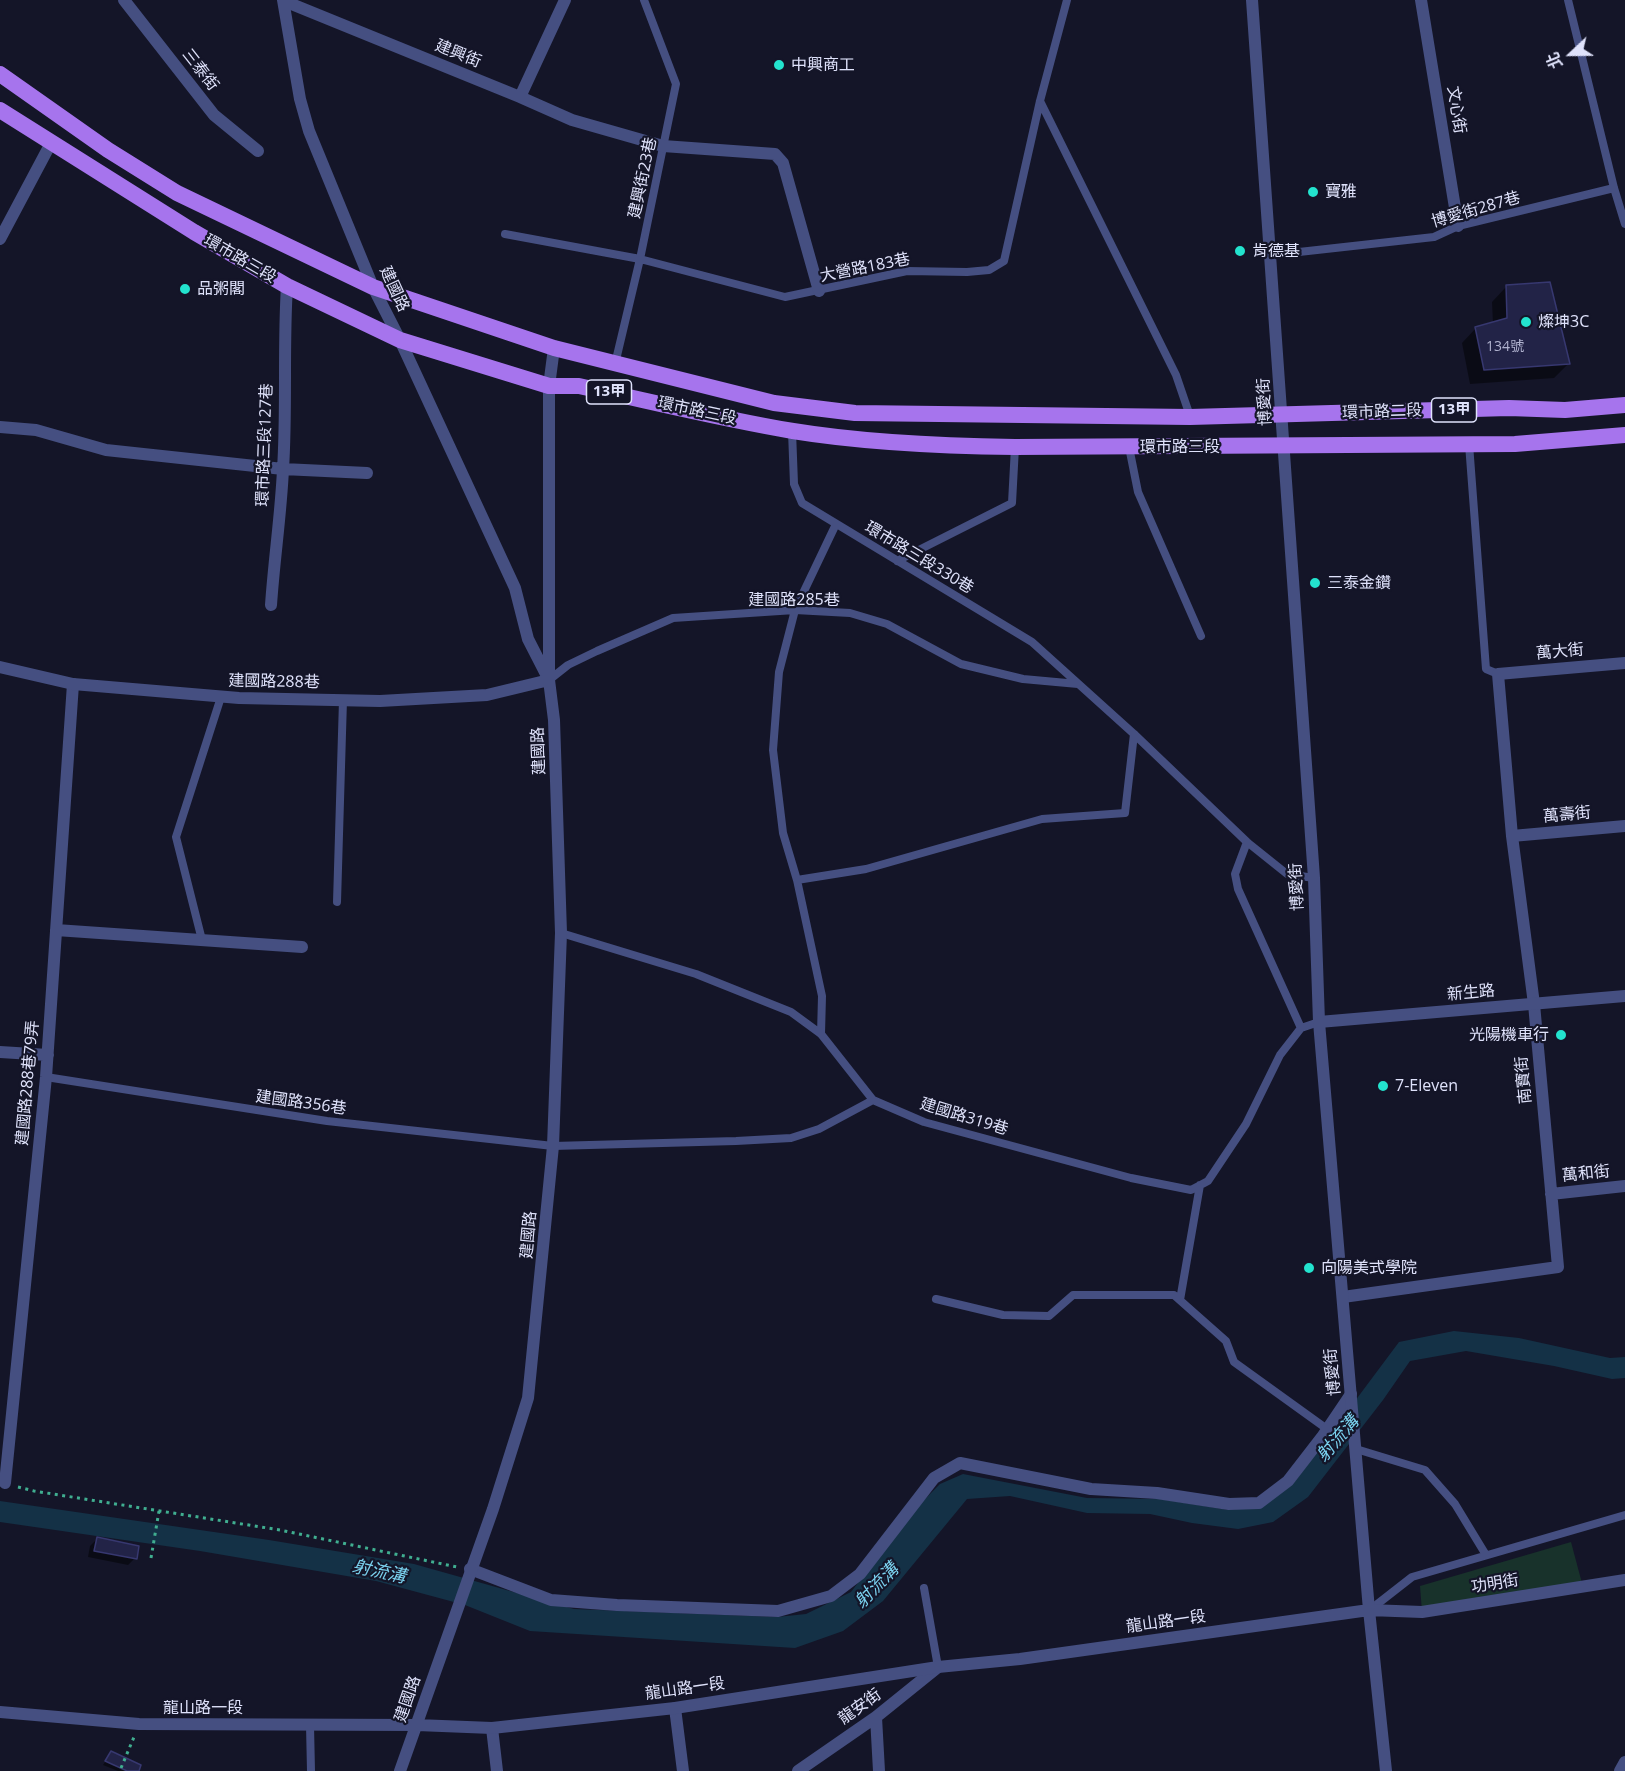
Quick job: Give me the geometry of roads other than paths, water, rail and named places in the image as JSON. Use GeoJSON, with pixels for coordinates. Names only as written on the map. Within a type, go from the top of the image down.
{"type":"FeatureCollection","features":[{"type":"Feature","properties":{"kind":"main road","name":"環市路三段"},"geometry":{"type":"LineString","coordinates":[[0,74],[108,150],[177,193],[373,287],[554,348],[774,403],[855,413],[1282,416]]}},
{"type":"Feature","properties":{"kind":"main road","name":"環市路三段"},"geometry":{"type":"LineString","coordinates":[[0,110],[194,232],[287,286],[400,340],[549,386],[579,386],[792,431],[951,446],[1283,446]]}},
{"type":"Feature","properties":{"kind":"main road","name":"環市路二段"},"geometry":{"type":"LineString","coordinates":[[1282,416],[1509,408],[1565,410],[1625,405]]}},
{"type":"Feature","properties":{"kind":"main road","name":"環市路二段"},"geometry":{"type":"LineString","coordinates":[[1283,446],[1515,444],[1625,435]]}},
{"type":"Feature","properties":{"kind":"street","name":"三泰街"},"geometry":{"type":"LineString","coordinates":[[124,0],[214,115],[258,151]]}},
{"type":"Feature","properties":{"kind":"street"},"geometry":{"type":"LineString","coordinates":[[520,97],[565,0]]}},
{"type":"Feature","properties":{"kind":"street","name":"博愛街"},"geometry":{"type":"LineString","coordinates":[[1252,0],[1272,255],[1283,446],[1314,878],[1319,1022],[1369,1610],[1386,1771]]}},
{"type":"Feature","properties":{"kind":"street","name":"文心街"},"geometry":{"type":"LineString","coordinates":[[1421,0],[1458,226]]}},
{"type":"Feature","properties":{"kind":"street","name":"建興街"},"geometry":{"type":"LineString","coordinates":[[283,1],[572,120],[663,146],[775,154],[783,163],[819,291]]}},
{"type":"Feature","properties":{"kind":"street","name":"建國路"},"geometry":{"type":"LineString","coordinates":[[283,1],[300,99],[309,131],[373,287],[400,340],[515,588],[528,639],[549,680]]}},
{"type":"Feature","properties":{"kind":"street"},"geometry":{"type":"LineString","coordinates":[[0,240],[51,143]]}},
{"type":"Feature","properties":{"kind":"street","name":"環市路三段127巷"},"geometry":{"type":"LineString","coordinates":[[271,605],[283,469],[287,286]]}},
{"type":"Feature","properties":{"kind":"street","name":"建國路"},"geometry":{"type":"LineString","coordinates":[[400,1771],[493,1509],[528,1398],[554,1146],[561,933],[554,720],[549,680],[549,386],[554,348]]}},
{"type":"Feature","properties":{"kind":"street"},"geometry":{"type":"LineString","coordinates":[[0,427],[36,430],[106,450],[283,469],[367,473]]}},
{"type":"Feature","properties":{"kind":"street","name":"萬大街"},"geometry":{"type":"LineString","coordinates":[[1498,674],[1625,663]]}},
{"type":"Feature","properties":{"kind":"street","name":"建國路288巷"},"geometry":{"type":"LineString","coordinates":[[0,667],[73,684],[221,697],[380,701],[487,695],[549,680]]}},
{"type":"Feature","properties":{"kind":"street","name":"南寶街"},"geometry":{"type":"LineString","coordinates":[[1342,1297],[1558,1267],[1534,1004],[1512,836],[1498,674]]}},
{"type":"Feature","properties":{"kind":"street","name":"建國路288巷79弄"},"geometry":{"type":"LineString","coordinates":[[5,1483],[48,1055],[73,684]]}},
{"type":"Feature","properties":{"kind":"street","name":"萬壽街"},"geometry":{"type":"LineString","coordinates":[[1512,836],[1625,826]]}},
{"type":"Feature","properties":{"kind":"street"},"geometry":{"type":"LineString","coordinates":[[56,930],[302,947]]}},
{"type":"Feature","properties":{"kind":"street","name":"新生路"},"geometry":{"type":"LineString","coordinates":[[1319,1022],[1625,996]]}},
{"type":"Feature","properties":{"kind":"street"},"geometry":{"type":"LineString","coordinates":[[0,1052],[48,1055]]}},
{"type":"Feature","properties":{"kind":"street","name":"萬和街"},"geometry":{"type":"LineString","coordinates":[[1551,1194],[1625,1186]]}},
{"type":"Feature","properties":{"kind":"street"},"geometry":{"type":"LineString","coordinates":[[470,1572],[551,1600],[778,1611],[831,1596],[860,1574],[934,1478],[960,1463],[1091,1489],[1157,1493],[1229,1504],[1259,1503],[1288,1481],[1351,1394]]}},
{"type":"Feature","properties":{"kind":"street","name":"功明街"},"geometry":{"type":"LineString","coordinates":[[1369,1610],[1422,1612],[1625,1580]]}},
{"type":"Feature","properties":{"kind":"street","name":"龍山路一段"},"geometry":{"type":"LineString","coordinates":[[0,1712],[139,1724],[417,1725],[492,1728],[675,1708],[938,1667],[1020,1659],[1369,1610]]}},
{"type":"Feature","properties":{"kind":"street","name":"龍安街"},"geometry":{"type":"LineString","coordinates":[[798,1771],[876,1717],[938,1667]]}},
{"type":"Feature","properties":{"kind":"street"},"geometry":{"type":"LineString","coordinates":[[675,1708],[683,1771]]}},
{"type":"Feature","properties":{"kind":"street"},"geometry":{"type":"LineString","coordinates":[[876,1717],[879,1771]]}},
{"type":"Feature","properties":{"kind":"street"},"geometry":{"type":"LineString","coordinates":[[492,1728],[497,1771]]}},
{"type":"Feature","properties":{"kind":"street"},"geometry":{"type":"LineString","coordinates":[[1620,1771],[1625,1762]]}},
{"type":"Feature","properties":{"kind":"lane","name":"建興街23巷"},"geometry":{"type":"LineString","coordinates":[[615,364],[640,260],[676,84],[644,0]]}},
{"type":"Feature","properties":{"kind":"lane","name":"大營路183巷"},"geometry":{"type":"LineString","coordinates":[[505,234],[640,260],[784,297],[907,271],[989,270],[1004,261],[1040,101],[1067,0]]}},
{"type":"Feature","properties":{"kind":"lane"},"geometry":{"type":"LineString","coordinates":[[1568,0],[1625,224]]}},
{"type":"Feature","properties":{"kind":"lane"},"geometry":{"type":"LineString","coordinates":[[1040,101],[1176,375],[1190,417]]}},
{"type":"Feature","properties":{"kind":"lane","name":"博愛街287巷"},"geometry":{"type":"LineString","coordinates":[[1272,255],[1434,237],[1458,226],[1614,188]]}},
{"type":"Feature","properties":{"kind":"lane","name":"環市路三段330巷"},"geometry":{"type":"LineString","coordinates":[[792,431],[794,484],[802,503],[1032,642],[1134,734],[1247,842],[1287,874],[1314,878]]}},
{"type":"Feature","properties":{"kind":"lane"},"geometry":{"type":"LineString","coordinates":[[1469,444],[1486,669],[1498,674]]}},
{"type":"Feature","properties":{"kind":"lane"},"geometry":{"type":"LineString","coordinates":[[897,561],[1012,503],[1015,447]]}},
{"type":"Feature","properties":{"kind":"lane"},"geometry":{"type":"LineString","coordinates":[[1129,447],[1138,492],[1201,636]]}},
{"type":"Feature","properties":{"kind":"lane"},"geometry":{"type":"LineString","coordinates":[[821,1034],[822,996],[797,880],[783,834],[773,750],[779,672],[795,610],[837,524]]}},
{"type":"Feature","properties":{"kind":"lane","name":"建國路285巷"},"geometry":{"type":"LineString","coordinates":[[549,680],[568,665],[672,618],[795,610],[850,613],[886,624],[961,664],[1023,679],[1078,684]]}},
{"type":"Feature","properties":{"kind":"lane"},"geometry":{"type":"LineString","coordinates":[[202,940],[176,837],[221,697]]}},
{"type":"Feature","properties":{"kind":"lane"},"geometry":{"type":"LineString","coordinates":[[337,902],[343,700]]}},
{"type":"Feature","properties":{"kind":"lane"},"geometry":{"type":"LineString","coordinates":[[797,880],[866,869],[1042,819],[1125,813],[1134,734]]}},
{"type":"Feature","properties":{"kind":"lane"},"geometry":{"type":"LineString","coordinates":[[1247,842],[1235,874],[1238,889],[1301,1028]]}},
{"type":"Feature","properties":{"kind":"lane","name":"建國路319巷"},"geometry":{"type":"LineString","coordinates":[[561,933],[696,974],[791,1012],[821,1034],[873,1100],[924,1122],[1131,1178],[1191,1190],[1200,1185]]}},
{"type":"Feature","properties":{"kind":"lane"},"geometry":{"type":"LineString","coordinates":[[1180,1300],[1200,1185],[1208,1181],[1246,1124],[1280,1055],[1301,1028],[1319,1022]]}},
{"type":"Feature","properties":{"kind":"lane","name":"建國路356巷"},"geometry":{"type":"LineString","coordinates":[[46,1077],[327,1121],[554,1146],[791,1138],[819,1129],[873,1100]]}},
{"type":"Feature","properties":{"kind":"lane"},"geometry":{"type":"LineString","coordinates":[[936,1299],[1003,1315],[1049,1316],[1073,1295],[1174,1295],[1226,1341],[1234,1362],[1327,1429]]}},
{"type":"Feature","properties":{"kind":"lane"},"geometry":{"type":"LineString","coordinates":[[1356,1449],[1425,1470],[1455,1504],[1485,1555]]}},
{"type":"Feature","properties":{"kind":"lane"},"geometry":{"type":"LineString","coordinates":[[1369,1610],[1412,1577],[1625,1515]]}},
{"type":"Feature","properties":{"kind":"lane"},"geometry":{"type":"LineString","coordinates":[[924,1588],[938,1667]]}},
{"type":"Feature","properties":{"kind":"lane"},"geometry":{"type":"LineString","coordinates":[[310,1725],[311,1771]]}},
{"type":"Feature","properties":{"kind":"water","name":"射流溝"},"geometry":{"type":"Polygon","coordinates":[[[1454,1331],[1519,1338],[1610,1358],[1625,1357],[1625,1378],[1612,1379],[1554,1366],[1466,1351],[1410,1361],[1308,1497],[1273,1522],[1238,1529],[1192,1523],[1150,1514],[1087,1513],[1010,1496],[967,1499],[883,1601],[843,1631],[795,1648],[530,1631],[465,1605],[376,1581],[200,1551],[0,1522],[0,1501],[269,1540],[414,1564],[574,1609],[777,1617],[806,1614],[851,1592],[912,1512],[940,1484],[963,1474],[1087,1498],[1160,1499],[1229,1510],[1263,1505],[1296,1480],[1399,1342],[1454,1331]]]}},
{"type":"Feature","properties":{"kind":"place","name":"中興商工"},"geometry":{"type":"Point","coordinates":[779,65]}},
{"type":"Feature","properties":{"kind":"place","name":"寶雅"},"geometry":{"type":"Point","coordinates":[1313,192]}},
{"type":"Feature","properties":{"kind":"place","name":"肯德基"},"geometry":{"type":"Point","coordinates":[1240,251]}},
{"type":"Feature","properties":{"kind":"place","name":"品粥閣"},"geometry":{"type":"Point","coordinates":[185,289]}},
{"type":"Feature","properties":{"kind":"place","name":"燦坤3C"},"geometry":{"type":"Point","coordinates":[1526,322]}},
{"type":"Feature","properties":{"kind":"place","name":"三泰金鑽"},"geometry":{"type":"Point","coordinates":[1315,583]}},
{"type":"Feature","properties":{"kind":"place","name":"光陽機車行"},"geometry":{"type":"Point","coordinates":[1561,1035]}},
{"type":"Feature","properties":{"kind":"place","name":"7-Eleven"},"geometry":{"type":"Point","coordinates":[1383,1086]}},
{"type":"Feature","properties":{"kind":"place","name":"向陽美式學院"},"geometry":{"type":"Point","coordinates":[1309,1268]}}]}
